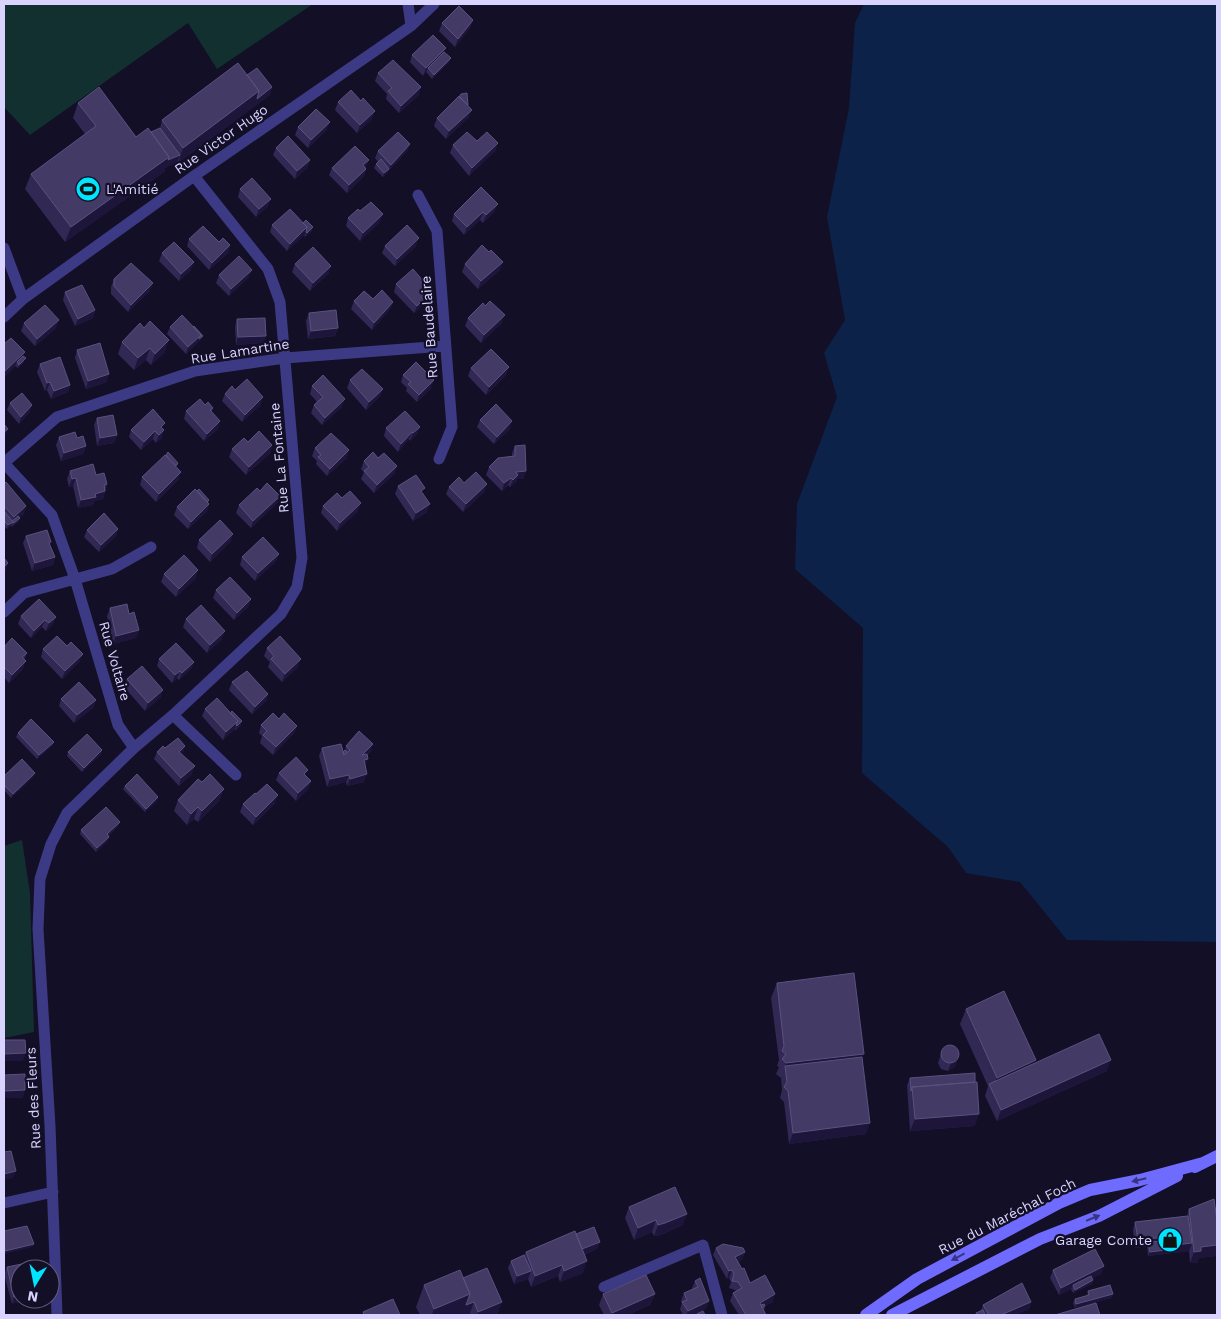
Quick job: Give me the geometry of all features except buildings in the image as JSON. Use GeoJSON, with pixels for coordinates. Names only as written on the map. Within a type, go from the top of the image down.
{"type":"FeatureCollection","features":[{"type":"Feature","properties":{"kind":"main road"},"geometry":{"type":"LineString","coordinates":[[892,1315],[1029,1244],[1099,1216],[1217,1156]]}},
{"type":"Feature","properties":{"kind":"main road","name":"Rue du Maréchal Foch"},"geometry":{"type":"LineString","coordinates":[[866,1315],[917,1279],[1059,1203],[1090,1190],[1140,1180],[1202,1163]]}},
{"type":"Feature","properties":{"kind":"main road"},"geometry":{"type":"LineString","coordinates":[[1019,1224],[1029,1244]]}},
{"type":"Feature","properties":{"kind":"main road"},"geometry":{"type":"LineString","coordinates":[[982,1244],[994,1263]]}},
{"type":"Feature","properties":{"kind":"main road"},"geometry":{"type":"LineString","coordinates":[[902,1290],[912,1305]]}},
{"type":"Feature","properties":{"kind":"street"},"geometry":{"type":"LineString","coordinates":[[408,4],[411,26]]}},
{"type":"Feature","properties":{"kind":"street","name":"Rue Victor Hugo"},"geometry":{"type":"LineString","coordinates":[[4,317],[24,299],[194,176],[411,26],[434,4]]}},
{"type":"Feature","properties":{"kind":"street","name":"Rue La Fontaine"},"geometry":{"type":"LineString","coordinates":[[40,879],[51,844],[67,813],[134,748],[173,715],[282,614],[297,587],[302,558],[280,302],[268,269],[194,176]]}},
{"type":"Feature","properties":{"kind":"street","name":"Rue Baudelaire"},"geometry":{"type":"LineString","coordinates":[[418,195],[437,231],[444,346],[452,426],[439,459]]}},
{"type":"Feature","properties":{"kind":"street"},"geometry":{"type":"LineString","coordinates":[[4,248],[24,299]]}},
{"type":"Feature","properties":{"kind":"street","name":"Rue Lamartine"},"geometry":{"type":"LineString","coordinates":[[4,463],[57,417],[195,371],[285,358],[444,346]]}},
{"type":"Feature","properties":{"kind":"street","name":"Rue Voltaire"},"geometry":{"type":"LineString","coordinates":[[4,463],[52,516],[75,579],[118,725],[134,748]]}},
{"type":"Feature","properties":{"kind":"street"},"geometry":{"type":"LineString","coordinates":[[4,612],[24,593],[112,569],[151,547]]}},
{"type":"Feature","properties":{"kind":"street"},"geometry":{"type":"LineString","coordinates":[[173,715],[236,775]]}},
{"type":"Feature","properties":{"kind":"street","name":"Rue des Fleurs"},"geometry":{"type":"LineString","coordinates":[[40,879],[38,929],[53,1192],[57,1315]]}},
{"type":"Feature","properties":{"kind":"street"},"geometry":{"type":"LineString","coordinates":[[4,1203],[53,1192]]}},
{"type":"Feature","properties":{"kind":"street"},"geometry":{"type":"LineString","coordinates":[[604,1287],[703,1246],[722,1315]]}},
{"type":"Feature","properties":{"kind":"green space"},"geometry":{"type":"Polygon","coordinates":[[[4,4],[313,4],[217,69],[188,23],[30,135],[4,107],[4,4]]]}},
{"type":"Feature","properties":{"kind":"green space"},"geometry":{"type":"Polygon","coordinates":[[[22,840],[30,893],[34,1032],[4,1038],[4,846],[22,840]]]}},
{"type":"Feature","properties":{"kind":"water"},"geometry":{"type":"Polygon","coordinates":[[[864,4],[1217,4],[1217,942],[1067,940],[1020,882],[966,873],[948,847],[862,773],[863,628],[795,569],[797,504],[837,397],[824,353],[845,320],[827,217],[849,108],[855,23],[864,4]]]}},
{"type":"Feature","properties":{"kind":"place","name":"L'Amitié"},"geometry":{"type":"Point","coordinates":[88,189]}},
{"type":"Feature","properties":{"kind":"place","name":"Garage Comte"},"geometry":{"type":"Point","coordinates":[1170,1240]}}]}
